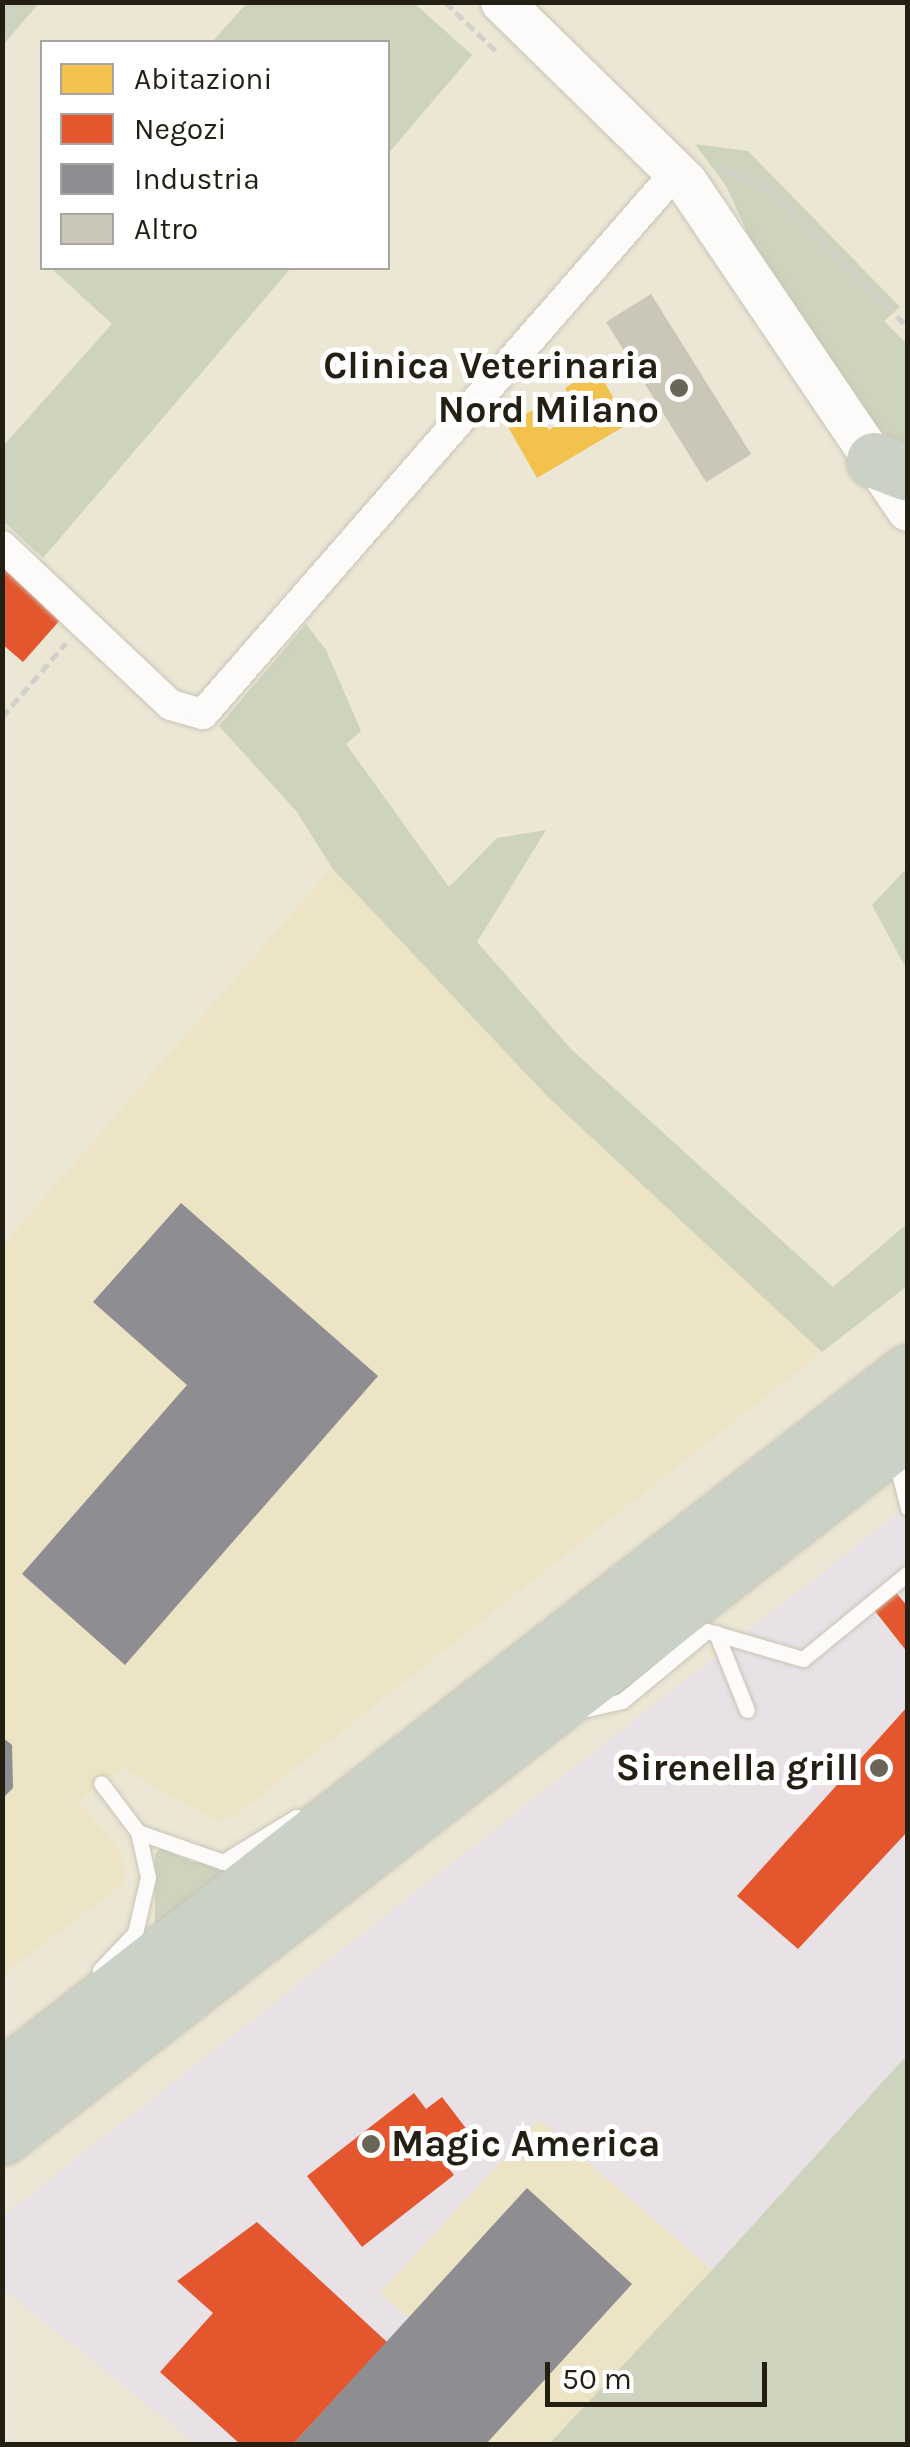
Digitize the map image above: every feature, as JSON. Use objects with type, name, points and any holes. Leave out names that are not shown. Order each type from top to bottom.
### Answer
[{"type":"highway","points":[[2,2078],[57,2020],[332,1802],[908,1372]]},
{"type":"highway","points":[[2,2137],[545,1718],[900,1437]]},
{"type":"street","points":[[502,2],[676,171],[891,467],[908,510]]},
{"type":"street","points":[[2,546],[171,705],[203,714],[676,171]]},
{"type":"lane","points":[[900,1437],[908,1508]]},
{"type":"lane","points":[[545,1718],[622,1702],[707,1631],[804,1658],[908,1572]]},
{"type":"lane","points":[[716,1633],[747,1710]]},
{"type":"lane","points":[[92,1980],[136,1934],[148,1877],[138,1832],[102,1783]]},
{"type":"lane","points":[[138,1832],[223,1862],[332,1802]]},
{"type":"path","points":[[676,171],[714,166],[769,189],[908,327]]},
{"type":"path","points":[[2,717],[84,622]]},
{"type":"shaded area","points":[[332,868],[547,1096],[822,1352],[232,1818],[215,1820],[122,1768],[101,1783],[79,1802],[122,1853],[124,1883],[3,1975],[3,1245]]},
{"type":"shaded area","points":[[907,1506],[907,2055],[712,2270],[538,2121],[381,2292],[410,2317],[293,2444],[196,2444],[3,2289],[3,2216]]},
{"type":"shaded area","points":[[539,2120],[712,2270],[549,2444],[293,2444],[409,2318],[380,2293]]},
{"type":"green space","points":[[2,3],[39,3],[3,45]]},
{"type":"green space","points":[[247,3],[414,3],[472,55],[390,152],[390,40],[214,40]]},
{"type":"green space","points":[[695,144],[748,151],[900,307],[884,321],[907,344],[907,455],[868,418],[758,256],[726,186]]},
{"type":"green space","points":[[53,270],[289,270],[43,558],[3,521],[3,446],[112,324]]},
{"type":"green space","points":[[306,624],[326,650],[361,731],[346,744],[449,887],[497,838],[546,830],[477,942],[571,1049],[833,1287],[907,1224],[907,1286],[822,1352],[547,1096],[332,868],[297,812],[219,726]]},
{"type":"green space","points":[[907,868],[907,970],[872,905]]},
{"type":"green space","points":[[161,1848],[192,1862],[231,1865],[155,1927],[155,1854]]},
{"type":"green space","points":[[907,2055],[907,2444],[549,2444],[712,2270]]},
{"type":"building: Abitazioni","points":[[597,369],[628,424],[537,478],[507,425],[536,408],[549,430],[579,411],[565,388]]},
{"type":"building: Negozi","points":[[2,566],[61,619],[23,662],[2,644]]},
{"type":"building: Negozi","points":[[893,1589],[908,1607],[908,1653],[871,1606]]},
{"type":"building: Negozi","name":"Sirenella grill","points":[[908,1706],[908,1831],[798,1949],[737,1896]]},
{"type":"building: Negozi","points":[[414,2093],[426,2109],[442,2097],[468,2131],[437,2154],[454,2175],[362,2247],[307,2176]]},
{"type":"building: Negozi","points":[[257,2222],[387,2342],[293,2444],[240,2444],[160,2372],[213,2313],[177,2281]]},
{"type":"building: Industria","points":[[181,1203],[378,1376],[125,1665],[22,1574],[187,1385],[93,1302]]},
{"type":"building: Industria","points":[[2,1737],[12,1745],[13,1788],[2,1799]]},
{"type":"building: Industria","points":[[527,2188],[632,2284],[486,2444],[293,2444]]},
{"type":"building: Altro","name":"Clinica Veterinaria Nord Milano","points":[[651,294],[751,454],[706,482],[606,322]]},
{"type":"place","name":"Clinica Veterinaria Nord Milano","points":[[679,388]]},
{"type":"place","name":"Sirenella grill","points":[[879,1768]]},
{"type":"place","name":"Magic America","points":[[371,2144]]}]
